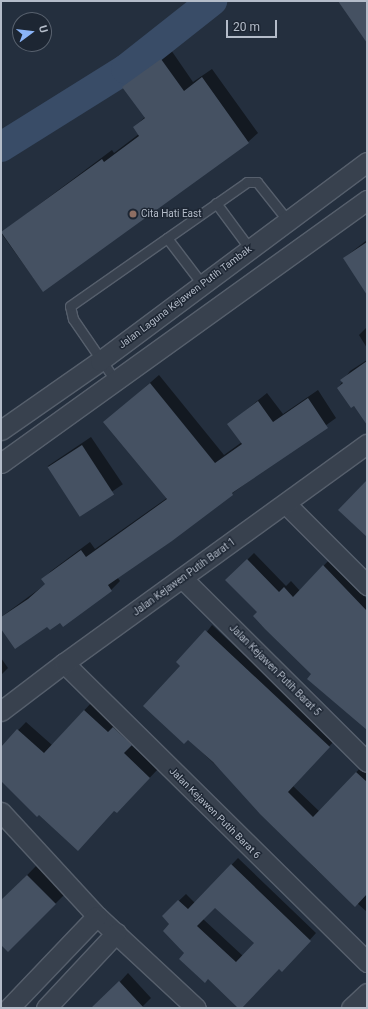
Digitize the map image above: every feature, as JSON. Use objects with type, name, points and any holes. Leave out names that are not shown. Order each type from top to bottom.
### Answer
[{"type":"street","name":"Jalan Laguna Kejawen Putih Tambak","points":[[1,430],[100,361],[367,162]]},
{"type":"street","points":[[1,462],[367,200]]},
{"type":"street","points":[[144,328],[160,348]]},
{"type":"street","name":"Jalan Kejawen Putih Barat 1","points":[[1,711],[64,663],[367,444]]},
{"type":"street","points":[[286,504],[367,585]]},
{"type":"street","name":"Jalan Kejawen Putih Barat 5","points":[[182,578],[367,762]]},
{"type":"street","name":"Jalan Kejawen Putih Barat 6","points":[[64,663],[367,962]]},
{"type":"street","points":[[1,812],[97,916],[196,1008]]},
{"type":"street","points":[[9,1008],[97,916]]},
{"type":"street","points":[[46,1008],[116,933]]},
{"type":"street","points":[[351,1008],[367,993]]},
{"type":"street","points":[[22,994],[39,1008]]},
{"type":"lane","points":[[115,380],[100,361],[72,319],[70,306],[247,182],[255,181],[288,221]]},
{"type":"lane","points":[[216,203],[250,249]]},
{"type":"lane","points":[[167,238],[202,284]]},
{"type":"building","points":[[338,1],[367,1],[367,43]]},
{"type":"building","points":[[161,59],[184,91],[202,77],[249,143],[43,292],[1,232],[102,159],[104,162],[139,136],[133,127],[145,118],[122,87]]},
{"type":"building","points":[[367,242],[367,295],[343,258]]},
{"type":"building","points":[[367,361],[367,425],[354,406],[351,408],[337,388],[343,383],[340,380]]},
{"type":"building","points":[[150,383],[215,463],[242,444],[227,424],[258,401],[273,422],[308,398],[328,428],[232,493],[233,495],[172,541],[108,585],[112,591],[63,627],[60,623],[50,630],[47,627],[15,649],[1,629],[1,617],[28,599],[45,584],[41,579],[81,550],[86,557],[167,499],[103,422]]},
{"type":"building","points":[[82,445],[114,494],[80,517],[48,467]]},
{"type":"building","points":[[367,480],[367,537],[338,510]]},
{"type":"building","points":[[247,559],[279,592],[284,587],[293,597],[323,565],[367,611],[367,730],[307,679],[311,674],[253,616],[257,612],[225,580]]},
{"type":"building","points":[[205,630],[330,747],[288,792],[313,817],[356,772],[367,782],[367,894],[355,907],[260,814],[213,762],[188,740],[184,744],[143,706],[180,666],[176,662]]},
{"type":"building","points":[[84,710],[108,732],[113,727],[132,745],[124,753],[150,778],[117,813],[114,811],[78,851],[39,815],[37,817],[1,781],[1,747],[17,729],[44,753]]},
{"type":"building","points":[[231,864],[311,941],[282,972],[279,969],[242,1008],[238,1008],[208,979],[205,983],[179,959],[184,953],[163,931],[169,924],[162,916],[178,900],[188,909]],"holes":[[[215,908],[254,943],[236,962],[197,926]]]},
{"type":"building","points":[[27,875],[56,904],[8,952],[1,945],[1,900]]},
{"type":"building","points":[[119,981],[144,1008],[91,1008]]},
{"type":"waterway","points":[[1,147],[126,69],[212,1]]},
{"type":"place","name":"Cita Hati East","points":[[133,214]]}]
